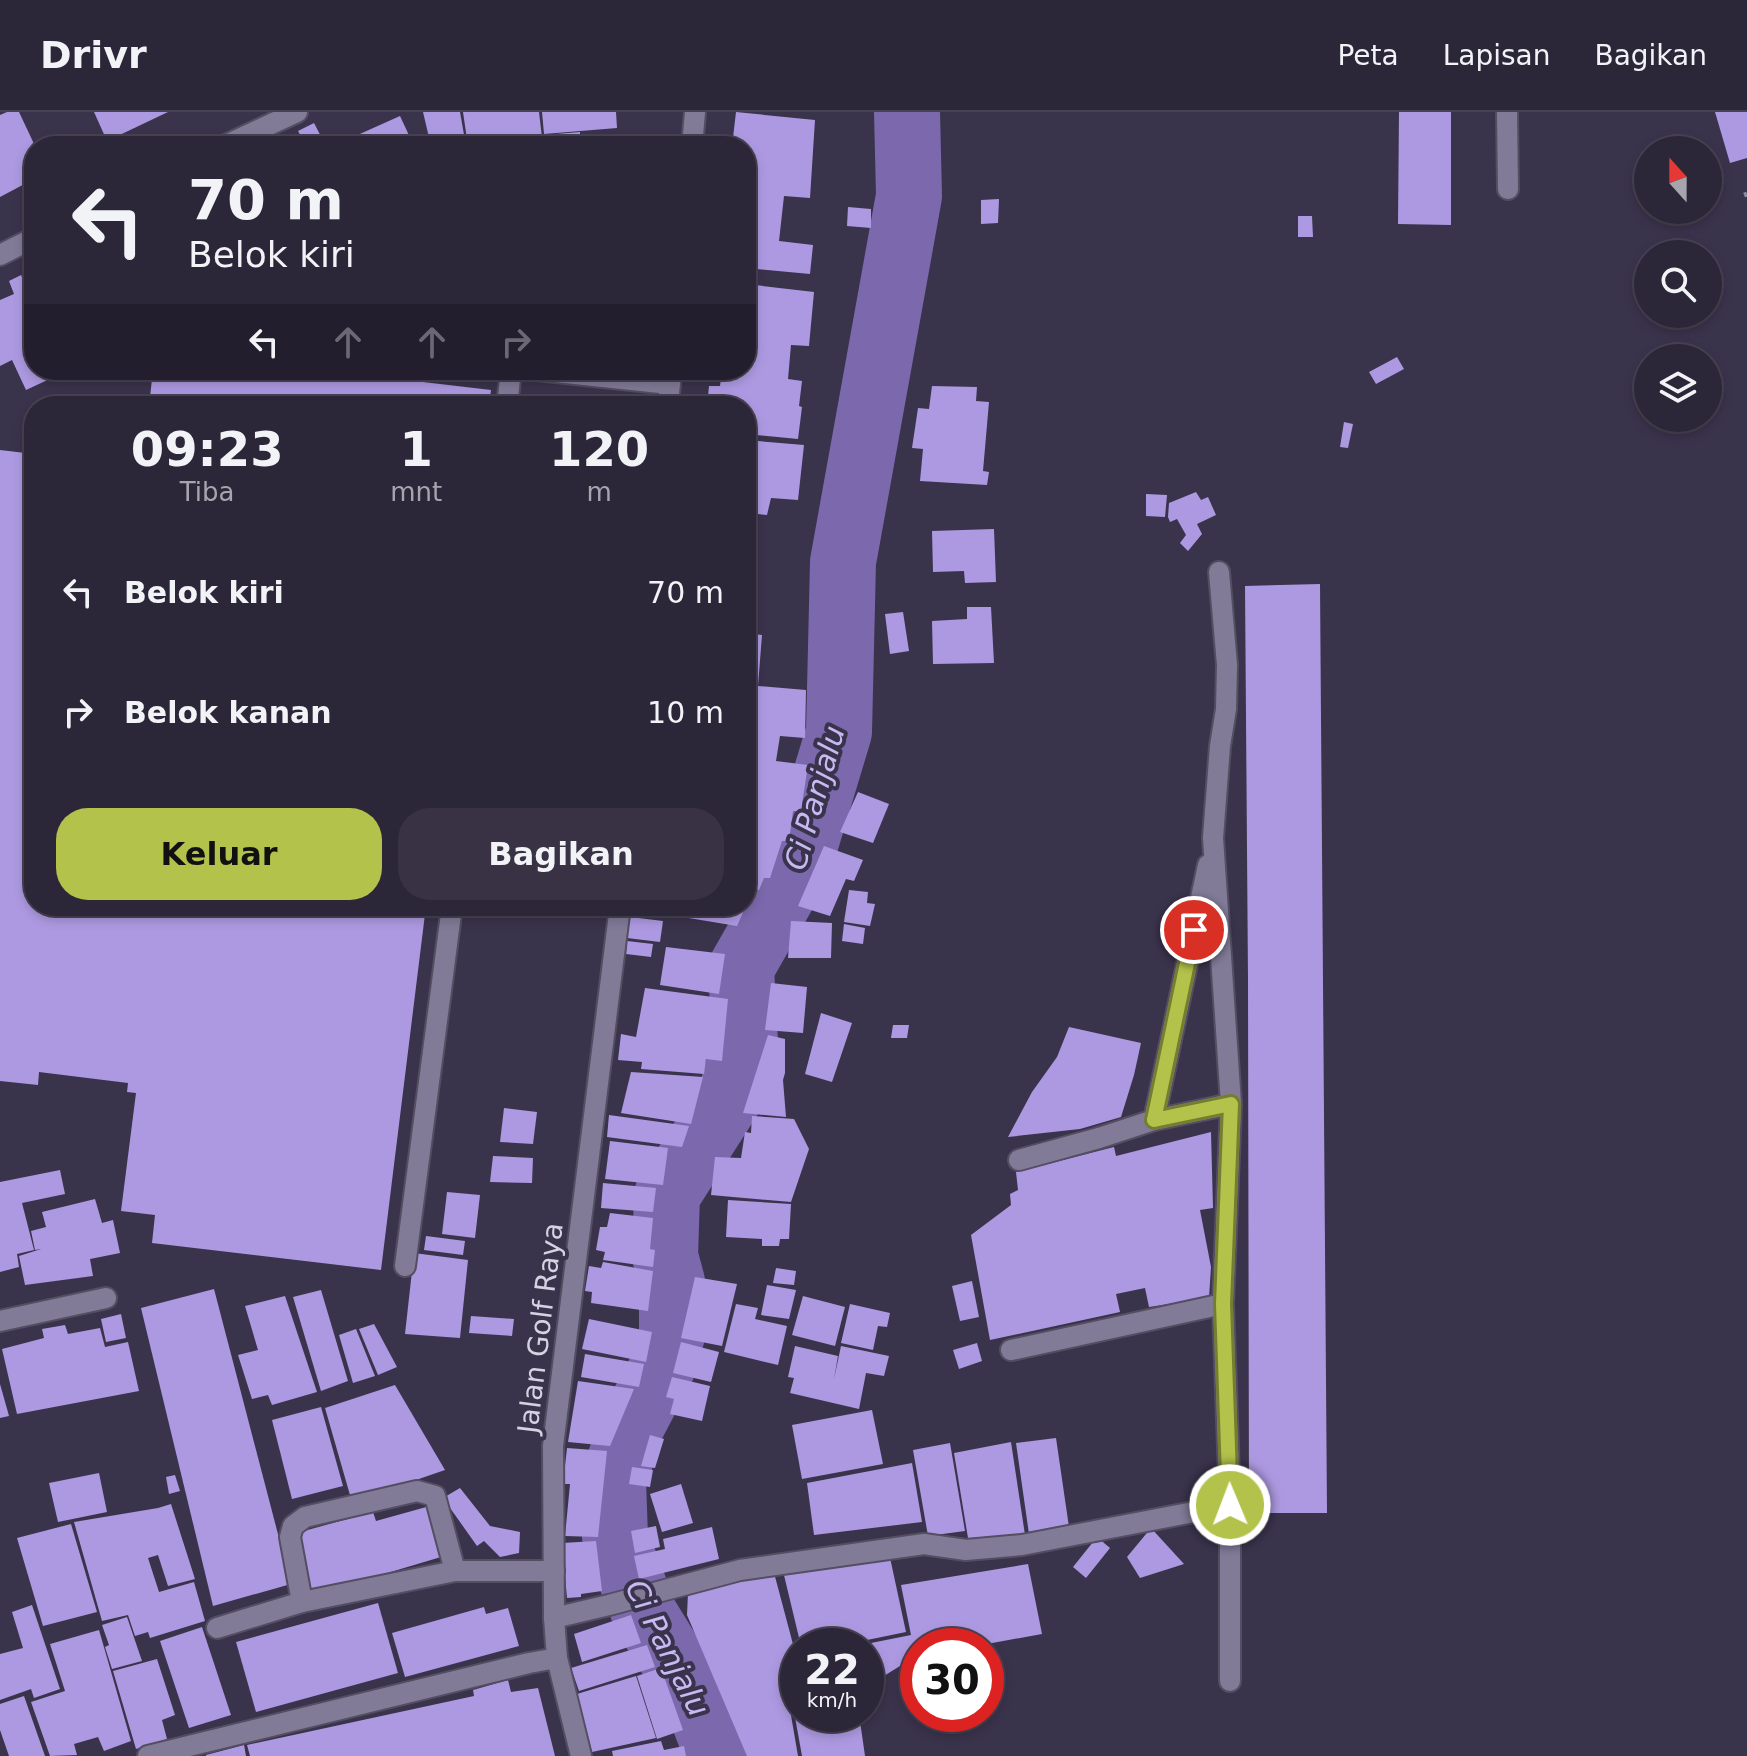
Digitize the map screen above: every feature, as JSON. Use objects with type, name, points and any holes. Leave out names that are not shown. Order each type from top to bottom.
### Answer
[{"type":"street","points":[[245,136],[297,112]]},
{"type":"street","points":[[693,136],[695,112]]},
{"type":"street","points":[[1507,112],[1508,189]]},
{"type":"street","points":[[0,255],[24,243]]},
{"type":"street","points":[[1154,1120],[1213,838],[1226,709],[1227,665],[1219,572]]},
{"type":"street","points":[[1213,838],[1231,1104],[1223,1304],[1230,1505],[1230,1681]]},
{"type":"street","points":[[405,1266],[451,916]]},
{"type":"street","name":"Jalan Golf Raya","points":[[581,1756],[557,1658],[553,1446],[619,916]]},
{"type":"street","points":[[1019,1160],[1154,1120],[1231,1104]]},
{"type":"street","points":[[0,1321],[106,1298]]},
{"type":"street","points":[[1011,1350],[1223,1304]]},
{"type":"street","points":[[302,1602],[290,1537],[293,1526],[305,1517],[417,1491],[435,1496],[455,1571]]},
{"type":"street","points":[[554,1618],[740,1570],[924,1544],[966,1550],[1022,1545],[1230,1505]]},
{"type":"street","points":[[217,1628],[302,1602],[455,1571],[554,1571]]},
{"type":"street","points":[[148,1756],[557,1658]]},
{"type":"building","points":[[19,112],[30,136],[24,136],[24,184],[0,197],[0,115]]},
{"type":"building","points":[[94,112],[168,112],[118,136],[105,136]]},
{"type":"building","points":[[423,112],[460,112],[464,136],[429,136]]},
{"type":"building","points":[[463,112],[539,112],[542,136],[467,136]]},
{"type":"building","points":[[542,112],[616,112],[617,128],[544,134]]},
{"type":"building","points":[[736,112],[815,120],[810,198],[784,196],[779,241],[813,245],[810,274],[756,269],[756,136],[733,136]]},
{"type":"building","points":[[1399,112],[1451,112],[1451,225],[1398,224]]},
{"type":"building","points":[[1715,112],[1747,112],[1747,158],[1730,163]]},
{"type":"building","points":[[400,116],[409,136],[355,136]]},
{"type":"building","points":[[314,123],[321,136],[301,136],[298,131]]},
{"type":"building","points":[[580,132],[580,136],[544,135]]},
{"type":"building","points":[[999,199],[998,223],[981,224],[981,200]]},
{"type":"building","points":[[848,207],[871,209],[871,228],[847,226]]},
{"type":"building","points":[[1298,216],[1312,216],[1313,237],[1298,237]]},
{"type":"building","points":[[21,275],[24,281],[24,380],[48,380],[26,390],[12,360],[0,366],[0,300],[14,294],[9,281]]},
{"type":"building","points":[[756,285],[814,292],[809,346],[791,345],[788,379],[802,381],[798,439],[756,435],[756,396],[708,396],[709,386],[720,386],[721,380],[756,380]]},
{"type":"building","points":[[1397,357],[1404,369],[1376,384],[1369,372]]},
{"type":"building","points":[[152,380],[406,380],[491,390],[490,396],[150,396]]},
{"type":"building","points":[[932,386],[977,387],[976,401],[989,402],[983,471],[989,472],[987,485],[920,481],[923,449],[912,448],[918,408],[929,409]]},
{"type":"building","points":[[1344,422],[1353,424],[1348,448],[1340,447]]},
{"type":"building","points":[[756,441],[804,445],[798,500],[771,498],[767,515],[756,514]]},
{"type":"building","points":[[0,450],[24,453],[24,916],[425,916],[381,1270],[152,1243],[155,1215],[121,1211],[136,1093],[127,1092],[128,1083],[39,1072],[38,1085],[0,1081]]},
{"type":"building","points":[[1196,492],[1201,500],[1208,497],[1216,515],[1197,524],[1202,534],[1188,551],[1180,543],[1186,535],[1177,519],[1170,522],[1168,517],[1169,503]]},
{"type":"building","points":[[1146,494],[1167,495],[1165,517],[1146,516]]},
{"type":"building","points":[[994,529],[996,582],[965,583],[964,571],[933,572],[932,531]]},
{"type":"building","points":[[1320,584],[1327,1513],[1249,1513],[1245,586]]},
{"type":"building","points":[[967,607],[991,607],[994,663],[933,664],[932,621],[967,619]]},
{"type":"building","points":[[903,612],[909,651],[890,654],[885,614]]},
{"type":"building","points":[[756,634],[762,635],[758,686],[806,690],[805,738],[780,736],[776,761],[808,765],[801,811],[793,811],[789,841],[782,841],[770,878],[764,878],[759,890],[756,889]]},
{"type":"building","points":[[858,792],[889,804],[873,843],[840,832]]},
{"type":"building","points":[[824,846],[863,860],[854,881],[846,879],[830,916],[798,906]]},
{"type":"building","points":[[849,890],[868,892],[867,903],[875,904],[870,926],[844,922]]},
{"type":"building","points":[[676,916],[742,916],[737,926]]},
{"type":"building","points":[[630,917],[663,921],[660,942],[627,938]]},
{"type":"building","points":[[791,921],[832,923],[831,958],[788,958]]},
{"type":"building","points":[[844,924],[865,928],[863,944],[842,941]]},
{"type":"building","points":[[627,941],[653,944],[651,957],[626,954]]},
{"type":"building","points":[[666,947],[725,954],[719,994],[660,985]]},
{"type":"building","points":[[771,983],[807,987],[803,1033],[765,1030]]},
{"type":"building","points":[[645,988],[728,999],[722,1061],[706,1059],[704,1074],[641,1069],[642,1062],[618,1060],[621,1034],[636,1037]]},
{"type":"building","points":[[821,1013],[852,1023],[832,1082],[805,1074]]},
{"type":"building","points":[[893,1025],[909,1025],[907,1038],[891,1038]]},
{"type":"building","points":[[1069,1027],[1141,1043],[1121,1117],[1080,1129],[1008,1137],[1032,1092],[1057,1057]]},
{"type":"building","points":[[768,1035],[785,1039],[783,1080],[786,1117],[743,1113]]},
{"type":"building","points":[[631,1072],[703,1077],[691,1124],[621,1113]]},
{"type":"building","points":[[504,1108],[537,1112],[533,1144],[500,1142]]},
{"type":"building","points":[[609,1115],[689,1126],[682,1147],[607,1137]]},
{"type":"building","points":[[752,1116],[794,1119],[809,1149],[791,1202],[711,1195],[715,1157],[741,1158],[745,1132],[751,1133]]},
{"type":"building","points":[[1211,1132],[1213,1208],[1200,1210],[1211,1267],[1209,1298],[1149,1307],[1145,1288],[1116,1294],[1120,1312],[990,1340],[971,1235],[1011,1205],[1010,1194],[1018,1190],[1016,1172],[1114,1147],[1116,1156]]},
{"type":"building","points":[[610,1141],[668,1148],[663,1185],[605,1179]]},
{"type":"building","points":[[493,1156],[533,1158],[532,1183],[490,1182]]},
{"type":"building","points":[[60,1170],[65,1194],[22,1203],[34,1250],[17,1254],[19,1267],[0,1272],[0,1182]]},
{"type":"building","points":[[603,1183],[656,1188],[653,1212],[601,1208]]},
{"type":"building","points":[[447,1192],[480,1195],[475,1238],[442,1234]]},
{"type":"building","points":[[95,1199],[102,1223],[113,1220],[120,1253],[90,1259],[93,1276],[25,1285],[19,1256],[41,1249],[35,1250],[31,1231],[46,1227],[42,1212]]},
{"type":"building","points":[[728,1200],[791,1204],[789,1239],[780,1239],[779,1246],[762,1246],[762,1239],[726,1237]]},
{"type":"building","points":[[610,1213],[653,1218],[650,1249],[655,1250],[653,1267],[603,1260],[605,1252],[596,1250],[600,1227],[607,1227]]},
{"type":"building","points":[[426,1236],[465,1241],[463,1255],[424,1250]]},
{"type":"building","points":[[414,1253],[468,1260],[460,1338],[405,1334]]},
{"type":"building","points":[[603,1262],[653,1271],[648,1311],[591,1303],[592,1292],[585,1291],[589,1266],[601,1268]]},
{"type":"building","points":[[776,1268],[796,1271],[794,1285],[773,1283]]},
{"type":"building","points":[[695,1277],[737,1284],[722,1346],[681,1338]]},
{"type":"building","points":[[972,1281],[979,1317],[960,1321],[952,1286]]},
{"type":"building","points":[[767,1285],[796,1290],[789,1319],[761,1315]]},
{"type":"building","points":[[214,1289],[291,1584],[213,1606],[141,1308]]},
{"type":"building","points":[[321,1290],[348,1381],[321,1391],[293,1297]]},
{"type":"building","points":[[285,1296],[317,1392],[272,1405],[268,1395],[252,1399],[238,1355],[258,1350],[245,1306]]},
{"type":"building","points":[[803,1296],[845,1307],[835,1346],[792,1335]]},
{"type":"building","points":[[736,1304],[758,1308],[755,1319],[787,1326],[778,1365],[724,1352]]},
{"type":"building","points":[[850,1304],[890,1313],[887,1327],[878,1326],[873,1350],[841,1343]]},
{"type":"building","points":[[121,1314],[126,1338],[106,1342],[101,1319]]},
{"type":"building","points":[[471,1316],[514,1319],[512,1336],[469,1333]]},
{"type":"building","points":[[589,1319],[652,1332],[646,1362],[582,1349]]},
{"type":"building","points":[[374,1324],[397,1367],[378,1375],[359,1329]]},
{"type":"building","points":[[65,1325],[68,1334],[100,1328],[105,1347],[128,1342],[139,1391],[17,1414],[2,1349],[44,1338],[42,1329]]},
{"type":"building","points":[[356,1329],[375,1376],[353,1383],[339,1335]]},
{"type":"building","points":[[681,1342],[719,1352],[711,1382],[673,1373]]},
{"type":"building","points":[[977,1343],[982,1361],[959,1369],[953,1350]]},
{"type":"building","points":[[795,1346],[838,1356],[834,1379],[841,1346],[889,1356],[884,1376],[866,1373],[859,1409],[790,1393],[794,1378],[788,1377]]},
{"type":"building","points":[[585,1354],[644,1364],[639,1387],[581,1377]]},
{"type":"building","points":[[672,1377],[710,1386],[702,1421],[670,1414],[674,1399],[666,1397]]},
{"type":"building","points":[[578,1381],[634,1389],[610,1446],[568,1442]]},
{"type":"building","points":[[0,1384],[9,1416],[0,1418]]},
{"type":"building","points":[[395,1385],[445,1470],[352,1502],[325,1408]]},
{"type":"building","points":[[321,1407],[343,1486],[292,1499],[272,1420]]},
{"type":"building","points":[[872,1410],[883,1464],[802,1479],[792,1425]]},
{"type":"building","points":[[650,1435],[664,1439],[655,1468],[641,1466]]},
{"type":"building","points":[[1056,1438],[1069,1527],[1029,1534],[1016,1443]]},
{"type":"building","points":[[1011,1442],[1025,1535],[969,1544],[954,1453]]},
{"type":"building","points":[[950,1443],[965,1531],[928,1536],[913,1450]]},
{"type":"building","points":[[567,1448],[607,1451],[598,1537],[565,1536],[570,1484],[563,1484]]},
{"type":"building","points":[[912,1463],[922,1522],[814,1535],[807,1483]]},
{"type":"building","points":[[632,1467],[653,1470],[650,1487],[629,1484]]},
{"type":"building","points":[[99,1473],[107,1512],[58,1522],[49,1483]]},
{"type":"building","points":[[175,1475],[180,1491],[169,1494],[166,1477]]},
{"type":"building","points":[[681,1484],[693,1523],[662,1532],[650,1494]]},
{"type":"building","points":[[460,1488],[490,1526],[520,1532],[519,1553],[500,1557],[484,1541],[477,1546],[443,1498]]},
{"type":"building","points":[[171,1504],[195,1579],[168,1586],[158,1555],[148,1558],[159,1592],[194,1582],[205,1621],[150,1638],[148,1632],[135,1636],[128,1615],[102,1621],[74,1522]]},
{"type":"building","points":[[437,1504],[451,1554],[310,1596],[293,1534],[373,1512],[376,1521]]},
{"type":"building","points":[[71,1524],[97,1612],[43,1626],[17,1538]]},
{"type":"building","points":[[656,1526],[660,1547],[635,1553],[631,1531]]},
{"type":"building","points":[[712,1527],[719,1559],[639,1579],[634,1556],[665,1549],[663,1539]]},
{"type":"building","points":[[1151,1528],[1184,1564],[1140,1578],[1127,1557]]},
{"type":"building","points":[[1097,1537],[1110,1548],[1086,1578],[1073,1567]]},
{"type":"building","points":[[596,1541],[602,1591],[567,1598],[562,1543]]},
{"type":"building","points":[[889,1553],[905,1628],[900,1628],[900,1633],[884,1637],[884,1628],[797,1628],[783,1571]]},
{"type":"building","points":[[1028,1564],[1042,1634],[1004,1641],[1004,1628],[910,1628],[901,1585]]},
{"type":"building","points":[[773,1569],[789,1628],[780,1628],[780,1732],[794,1732],[798,1756],[747,1756],[687,1615],[688,1593]]},
{"type":"building","points":[[378,1603],[398,1673],[256,1712],[236,1642]]},
{"type":"building","points":[[32,1605],[60,1689],[34,1698],[31,1689],[0,1700],[0,1654],[23,1648],[12,1612]]},
{"type":"building","points":[[484,1607],[486,1614],[508,1608],[519,1646],[405,1677],[392,1633]]},
{"type":"building","points":[[631,1615],[641,1643],[582,1662],[574,1634]]},
{"type":"building","points":[[127,1617],[142,1661],[112,1669],[102,1625]]},
{"type":"building","points":[[202,1627],[231,1715],[189,1728],[160,1641]]},
{"type":"building","points":[[99,1630],[131,1741],[104,1751],[98,1737],[74,1744],[77,1755],[50,1756],[31,1702],[65,1691],[50,1644]]},
{"type":"building","points":[[900,1637],[900,1666],[884,1676],[884,1640]]},
{"type":"building","points":[[647,1645],[655,1667],[579,1691],[571,1668]]},
{"type":"building","points":[[157,1659],[175,1715],[162,1720],[167,1739],[136,1749],[113,1671]]},
{"type":"building","points":[[661,1668],[683,1730],[657,1739],[637,1676]]},
{"type":"building","points":[[636,1676],[656,1738],[592,1752],[577,1694]]},
{"type":"building","points":[[508,1680],[511,1692],[538,1688],[555,1756],[250,1756],[247,1745],[474,1696],[473,1690]]},
{"type":"building","points":[[24,1696],[45,1756],[9,1756],[0,1730],[0,1704]]},
{"type":"building","points":[[798,1732],[862,1732],[865,1756],[802,1756]]},
{"type":"building","points":[[661,1741],[664,1750],[684,1746],[686,1756],[613,1756],[612,1751]]},
{"type":"building","points":[[244,1745],[246,1756],[206,1756],[206,1755]]},
{"type":"waterway","name":"Ci Panjalu","points":[[718,1756],[696,1698],[645,1615],[615,1537],[613,1481],[632,1425],[663,1366],[672,1335],[672,1282],[665,1256],[667,1195],[731,1095],[745,1042],[741,968],[798,868],[839,732],[843,562],[909,196],[907,112]]},
{"type":"route","points":[[1194,930],[1154,1120],[1231,1104],[1223,1304],[1230,1505]]}]
